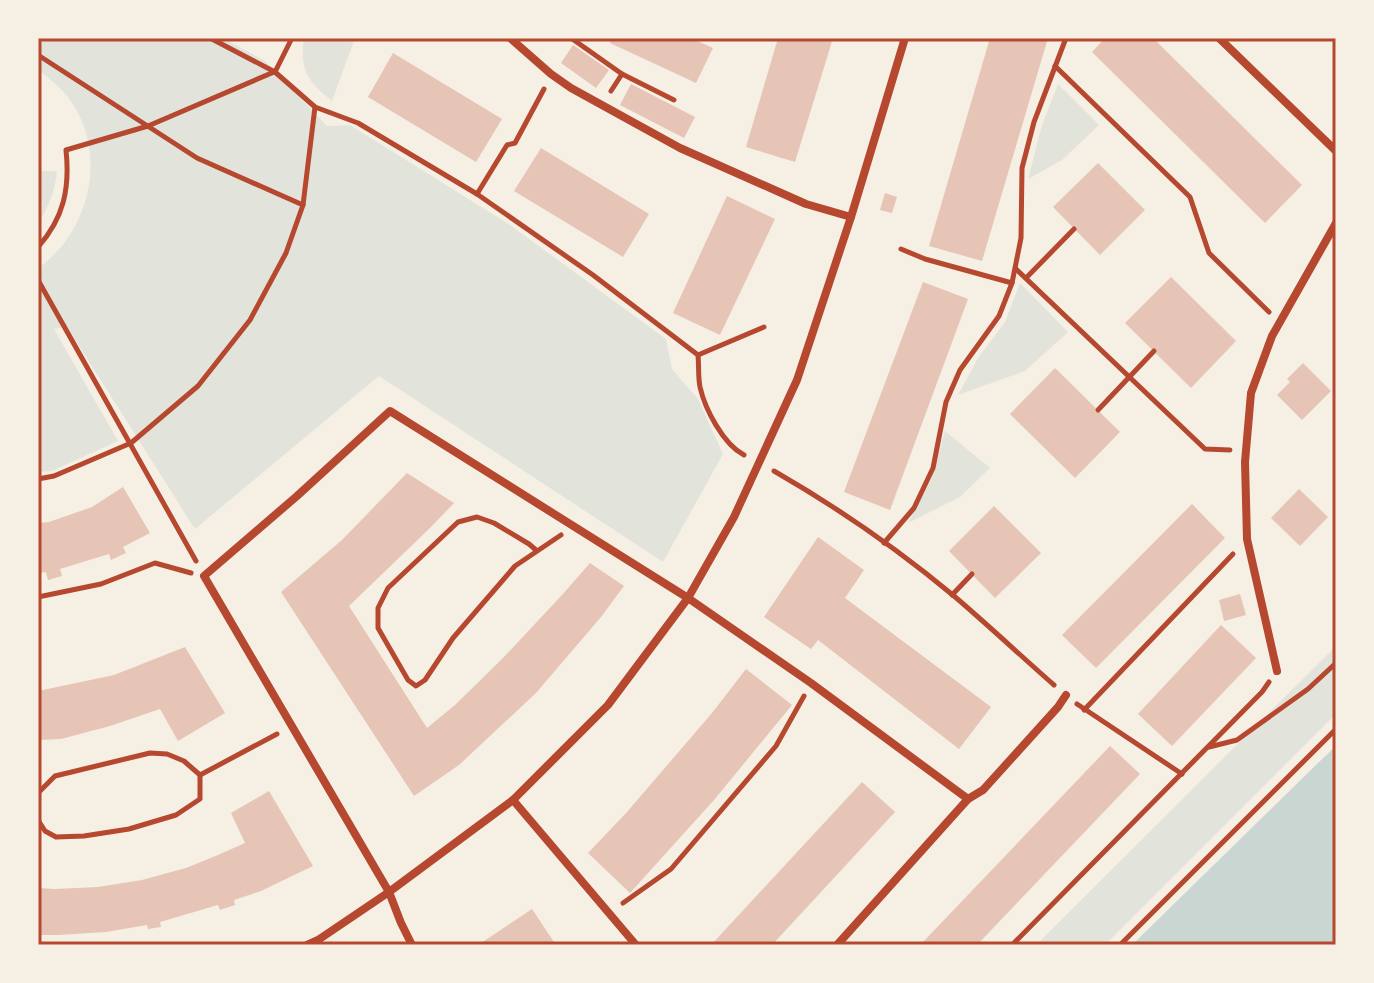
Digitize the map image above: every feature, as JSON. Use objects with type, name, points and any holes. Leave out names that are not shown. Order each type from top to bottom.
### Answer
[{"type":"street","points":[[510,38],[551,74],[680,148],[806,204],[851,217]]},
{"type":"street","points":[[307,945],[389,892],[513,800],[608,705],[688,598],[734,517],[797,380],[851,217],[905,38]]},
{"type":"street","points":[[1219,38],[1336,151]]},
{"type":"street","points":[[1277,671],[1247,539],[1246,450],[1251,393],[1272,336],[1336,223]]},
{"type":"street","points":[[412,945],[389,892],[204,576],[390,411],[688,598],[811,683],[968,799]]},
{"type":"street","points":[[837,945],[968,799],[983,790],[1066,695]]},
{"type":"street","points":[[513,800],[636,945]]},
{"type":"path","points":[[210,38],[275,72],[315,107],[358,123],[477,194],[593,275],[698,355],[700,387],[719,430],[735,450],[802,487],[884,543],[952,595],[1084,710],[1182,774]]},
{"type":"path","points":[[38,247],[51,233],[64,203],[69,174],[66,150],[148,126],[275,72],[292,38]]},
{"type":"path","points":[[571,38],[622,74],[674,100]]},
{"type":"path","points":[[884,543],[914,508],[933,468],[946,402],[960,370],[999,316],[1012,283],[1021,238],[1022,168],[1034,122],[1066,38]]},
{"type":"path","points":[[38,55],[197,158],[303,205]]},
{"type":"path","points":[[1055,66],[1190,197],[1209,253],[1280,323]]},
{"type":"path","points":[[477,194],[507,145],[515,143],[551,74]]},
{"type":"path","points":[[38,479],[54,476],[131,443],[198,386],[250,320],[286,253],[303,205],[315,107]]},
{"type":"path","points":[[1026,278],[1074,229]]},
{"type":"path","points":[[901,249],[925,259],[1012,283]]},
{"type":"path","points":[[1015,268],[1205,449],[1246,450]]},
{"type":"path","points":[[38,280],[204,576]]},
{"type":"path","points":[[698,355],[764,327]]},
{"type":"path","points":[[1098,410],[1154,351]]},
{"type":"path","points":[[536,550],[494,523],[477,517],[458,522],[388,588],[378,608],[378,628],[408,680],[416,686],[425,680],[453,638],[515,566],[575,526]]},
{"type":"path","points":[[1084,710],[1247,539]]},
{"type":"path","points":[[38,597],[101,584],[155,563],[204,576]]},
{"type":"path","points":[[952,595],[972,574]]},
{"type":"path","points":[[1208,747],[1237,740],[1308,689],[1336,663]]},
{"type":"path","points":[[1012,945],[1262,692],[1277,671]]},
{"type":"path","points":[[609,913],[671,869],[776,746],[811,683]]},
{"type":"path","points":[[200,775],[293,727]]},
{"type":"path","points":[[1120,945],[1336,729]]},
{"type":"path","points":[[38,793],[55,776],[150,753],[167,754],[184,761],[200,775],[200,799],[176,815],[129,829],[56,837],[45,831],[38,820]]},
{"type":"shaded area","points":[[38,38],[223,38],[265,61],[327,126],[350,125],[510,225],[666,339],[672,369],[698,399],[723,454],[663,562],[379,376],[195,529],[67,327],[54,329],[118,441],[52,471],[38,472],[38,268],[68,238],[78,219],[90,178],[90,156],[87,135],[75,108],[62,90],[38,70]]},
{"type":"shaded area","points":[[304,38],[355,38],[332,101],[307,74],[303,58]]},
{"type":"shaded area","points":[[1058,84],[1099,125],[1062,160],[1028,179],[1042,125]]},
{"type":"shaded area","points":[[39,171],[57,171],[51,198],[38,223]]},
{"type":"shaded area","points":[[1020,283],[1068,332],[1025,371],[958,395],[978,358],[1005,322]]},
{"type":"shaded area","points":[[945,431],[990,468],[960,497],[908,523],[931,480]]},
{"type":"shaded area","points":[[1336,646],[1336,714],[1105,945],[1036,945]]},
{"type":"shaded area","points":[[1336,746],[1336,945],[1132,945],[1317,764]]},
{"type":"building","points":[[604,38],[691,38],[713,48],[696,83]]},
{"type":"building","points":[[778,38],[833,38],[795,162],[746,147]]},
{"type":"building","points":[[990,38],[1048,38],[982,261],[929,246]]},
{"type":"building","points":[[1105,38],[1153,38],[1302,185],[1265,223],[1092,52]]},
{"type":"building","points":[[573,45],[609,70],[596,88],[561,63]]},
{"type":"building","points":[[393,53],[502,119],[476,162],[368,97]]},
{"type":"building","points":[[631,84],[695,117],[684,138],[620,105]]},
{"type":"building","points":[[541,148],[649,214],[623,257],[514,191]]},
{"type":"building","points":[[1098,163],[1145,210],[1100,255],[1053,207]]},
{"type":"building","points":[[885,193],[897,197],[892,213],[880,210]]},
{"type":"building","points":[[727,196],[775,219],[720,335],[673,313]]},
{"type":"building","points":[[1171,277],[1236,341],[1191,388],[1125,323]]},
{"type":"building","points":[[923,282],[968,299],[890,510],[844,492]]},
{"type":"building","points":[[1303,363],[1331,391],[1302,420],[1277,395]]},
{"type":"building","points":[[1055,368],[1120,432],[1075,478],[1010,414]]},
{"type":"building","points":[[407,473],[454,503],[349,606],[427,728],[503,658],[590,563],[624,586],[536,693],[459,765],[414,796],[281,592],[342,540]]},
{"type":"building","points":[[123,487],[150,533],[123,547],[126,553],[111,560],[109,554],[60,569],[62,576],[48,580],[46,572],[38,573],[38,523],[92,507]]},
{"type":"building","points":[[1299,489],[1328,517],[1300,546],[1271,518]]},
{"type":"building","points":[[1192,504],[1225,538],[1096,668],[1062,635]]},
{"type":"building","points":[[994,506],[1041,553],[995,598],[949,551]]},
{"type":"building","points":[[818,537],[864,570],[845,598],[991,707],[959,749],[818,640],[811,649],[764,617]]},
{"type":"building","points":[[1240,594],[1246,615],[1224,621],[1219,600]]},
{"type":"building","points":[[1221,625],[1256,658],[1172,746],[1138,714]]},
{"type":"building","points":[[185,647],[225,713],[178,741],[160,709],[61,739],[38,740],[38,691],[114,675]]},
{"type":"building","points":[[746,669],[792,705],[714,800],[630,893],[588,853],[627,812]]},
{"type":"building","points":[[1110,746],[1140,774],[977,945],[927,945],[923,942]]},
{"type":"building","points":[[862,782],[895,812],[772,945],[711,945]]},
{"type":"building","points":[[269,791],[313,866],[261,891],[234,900],[235,905],[220,910],[218,905],[160,922],[161,927],[148,929],[147,925],[106,932],[38,935],[38,888],[98,887],[142,880],[218,855],[245,843],[231,813]]},
{"type":"building","points":[[532,909],[556,945],[478,945]]}]
